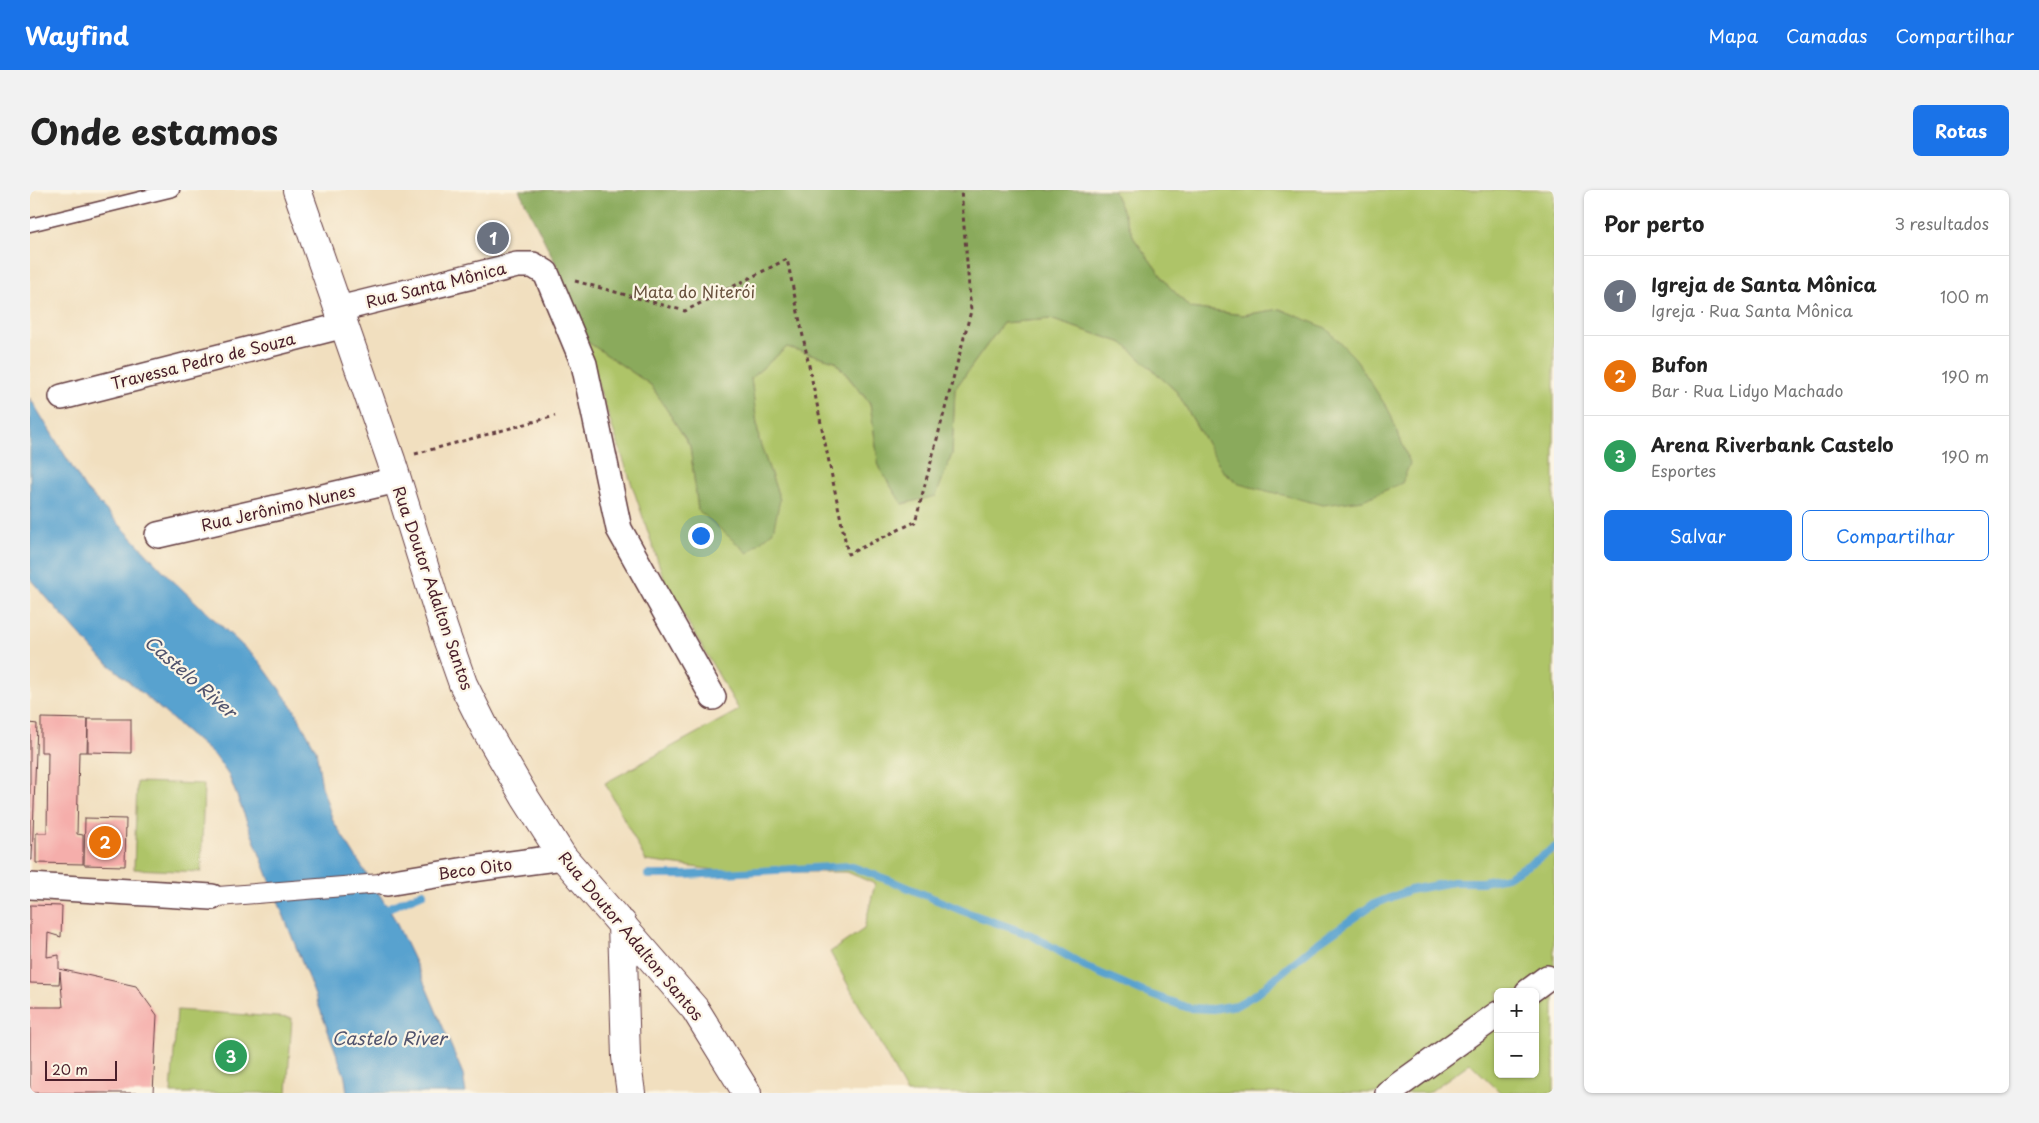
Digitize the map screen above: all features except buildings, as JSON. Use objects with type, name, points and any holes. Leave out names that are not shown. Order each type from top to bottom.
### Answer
[{"type":"main road","name":"Rua Doutor Adalton Santos","points":[[297,190],[394,470],[463,684],[486,730],[526,799],[563,857],[696,1010],[747,1093]]},
{"type":"main road","points":[[622,924],[626,1057],[631,1093]]},
{"type":"street","name":"Rua Santa Mônica","points":[[342,317],[517,265],[539,269]]},
{"type":"street","points":[[539,269],[584,364],[619,529],[713,697]]},
{"type":"street","name":"Travessa Pedro de Souza","points":[[62,397],[342,317]]},
{"type":"street","name":"Rua Jerônimo Nunes","points":[[158,535],[394,470]]},
{"type":"street","name":"Beco Oito","points":[[387,883],[563,857]]},
{"type":"street","points":[[30,886],[212,897],[387,883]]},
{"type":"street","points":[[1388,1093],[1494,1017]]},
{"type":"lane","points":[[30,225],[173,190]]},
{"type":"path","points":[[539,269],[685,312],[788,259],[848,554],[915,522],[971,311],[961,190]]},
{"type":"path","points":[[394,470],[554,416]]},
{"type":"green space","name":"Mata do Niterói","points":[[519,190],[1113,190],[1135,240],[1168,285],[1190,308],[1243,315],[1280,309],[1326,328],[1355,358],[1389,411],[1410,463],[1402,483],[1363,500],[1323,505],[1239,484],[1223,471],[1177,392],[1123,343],[1050,319],[1003,323],[955,389],[952,454],[936,496],[902,504],[879,468],[870,403],[835,361],[787,347],[751,378],[759,440],[780,500],[773,531],[748,553],[698,510],[690,446],[651,385],[582,338],[558,268]]},
{"type":"green space","points":[[1113,190],[1554,190],[1554,1093],[1501,1093],[1470,1063],[1428,1093],[907,1093],[830,952],[864,929],[875,884],[847,872],[731,872],[646,861],[605,783],[739,710],[666,585],[582,338],[651,385],[690,446],[698,510],[780,500],[759,440],[751,378],[787,347],[835,361],[870,404],[879,468],[903,504],[936,495],[952,454],[955,389],[1003,323],[1050,319],[1123,343],[1177,392],[1223,471],[1280,309],[1243,315],[1190,308],[1168,285],[1135,240]]},
{"type":"green space","points":[[137,782],[204,784],[201,872],[134,869]]},
{"type":"green space","points":[[177,1010],[292,1018],[287,1093],[171,1093]]},
{"type":"water","name":"Castelo River","points":[[30,398],[85,488],[170,578],[259,661],[294,709],[316,750],[322,787],[333,821],[393,916],[420,973],[463,1074],[466,1093],[347,1093],[345,1077],[314,993],[229,776],[216,757],[97,654],[30,579]]},
{"type":"waterway","points":[[648,875],[685,875],[850,866],[963,911],[1031,935],[1090,969],[1143,992],[1189,1008],[1213,1009],[1237,1005],[1256,994],[1315,945],[1372,905],[1410,890],[1453,882],[1482,882],[1507,877],[1554,848]]},
{"type":"waterway","points":[[380,914],[388,908],[423,893]]},
{"type":"place","name":"Igreja de Santa Mônica","points":[[493,238]]},
{"type":"place","name":"Bufon","points":[[105,842]]},
{"type":"place","name":"Arena Riverbank Castelo","points":[[231,1056]]}]
